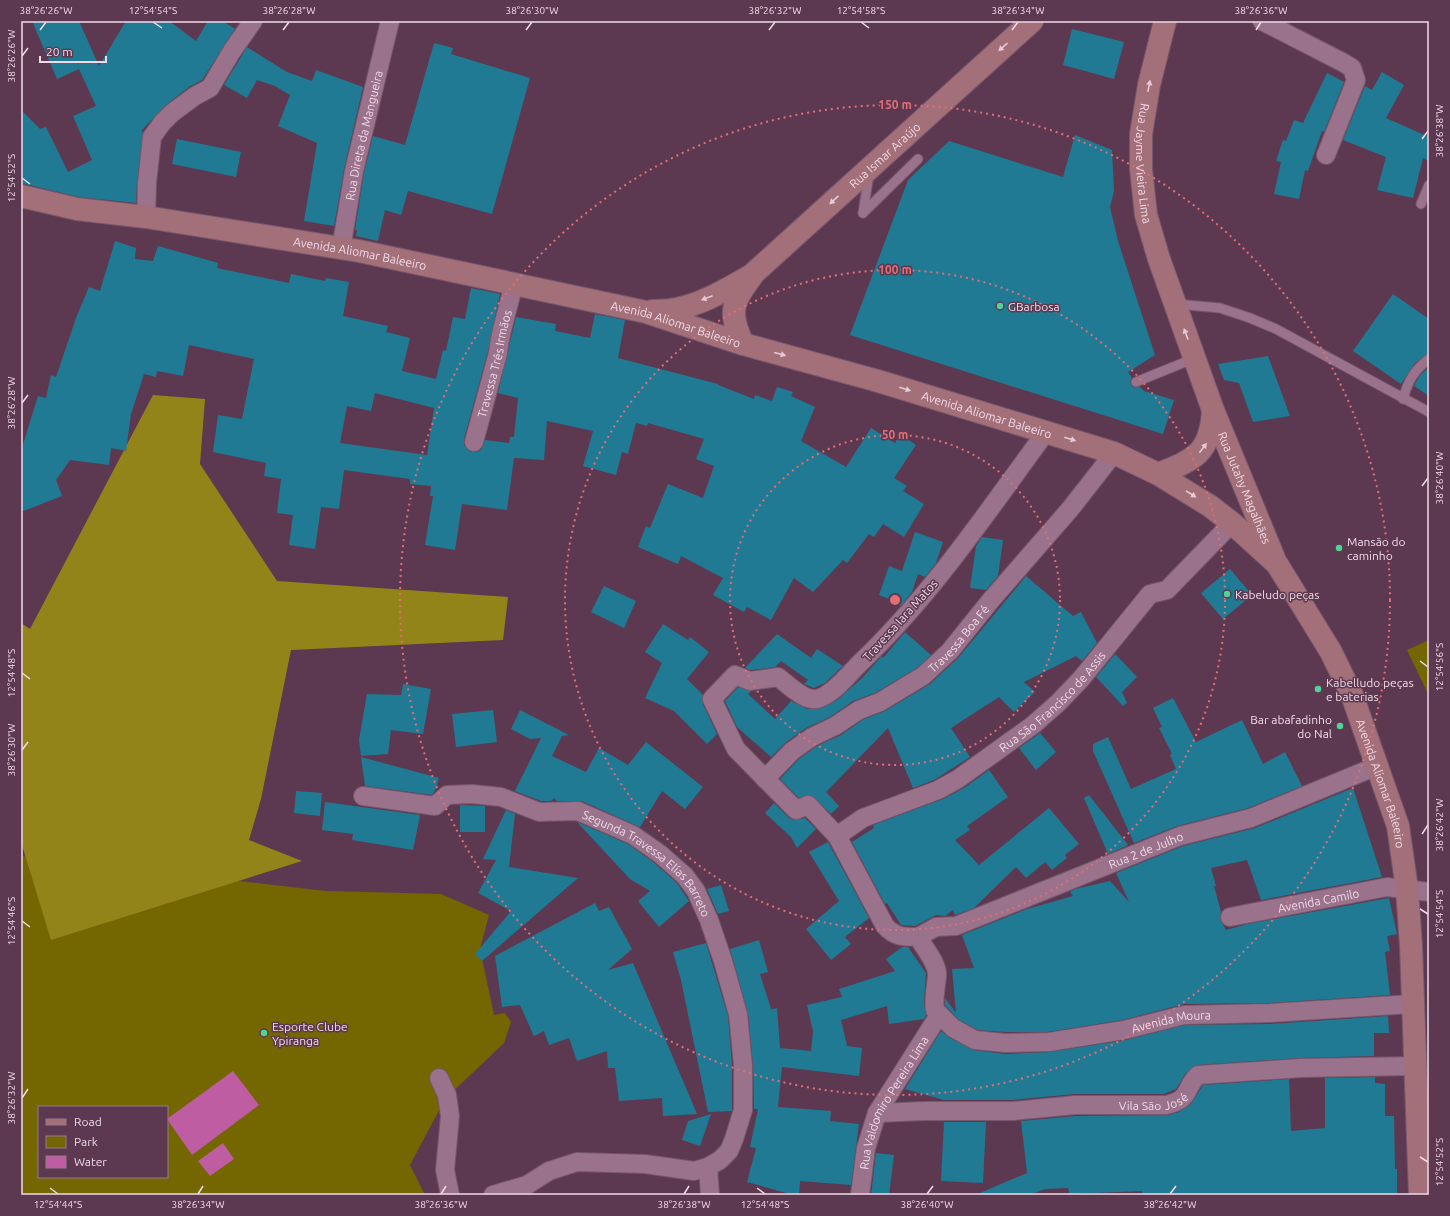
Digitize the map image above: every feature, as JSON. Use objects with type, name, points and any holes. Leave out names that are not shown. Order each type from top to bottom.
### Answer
[{"type":"main road","name":"Rua Ismar Araújo","points":[[742,344],[736,329],[733,313],[734,304],[740,292],[754,273],[1032,21]]},
{"type":"main road","name":"Rua Jayme Vieira Lima","points":[[1165,22],[1149,85],[1141,134],[1141,169],[1146,215],[1175,304],[1213,410]]},
{"type":"main road","name":"Avenida Aliomar Baleeiro","points":[[21,196],[77,209],[146,217],[359,251],[513,285],[646,312],[742,344],[878,381],[1114,453],[1158,474],[1210,506],[1232,523],[1277,564],[1331,652],[1352,695],[1398,826],[1407,889],[1411,946],[1420,1195]]},
{"type":"main road","name":"Rua Ismar Araújo","points":[[646,312],[676,309],[698,302],[718,294],[754,273]]},
{"type":"main road","points":[[1158,474],[1188,462],[1201,452],[1211,433],[1213,410]]},
{"type":"main road","name":"Rua Jutahy Magalhães","points":[[1213,410],[1277,564]]},
{"type":"street","points":[[146,217],[147,183],[152,138],[162,123],[172,114],[195,96],[210,88],[232,51],[253,21]]},
{"type":"street","name":"Rua Direta da Mangueira","points":[[341,249],[354,171],[390,21]]},
{"type":"street","points":[[1262,21],[1352,68],[1356,80],[1326,155]]},
{"type":"street","name":"Travessa Três Irmãos","points":[[474,442],[498,353],[499,340],[509,306],[513,285]]},
{"type":"street","name":"Travessa Iara Matos","points":[[765,779],[736,749],[712,699],[735,675],[750,681],[778,677],[799,693],[811,698],[820,698],[833,689],[875,648],[924,595],[972,534],[1046,432]]},
{"type":"street","name":"Travessa Boa Fé","points":[[765,779],[792,751],[812,737],[897,692],[922,676],[950,651],[991,600],[1072,508],[1114,453]]},
{"type":"street","name":"Rua São Francisco de Assis","points":[[837,836],[864,818],[938,790],[958,779],[1033,724],[1058,703],[1081,679],[1150,594],[1167,590],[1232,523]]},
{"type":"street","name":"Rua 2 de Julho","points":[[918,937],[936,927],[956,926],[1180,836],[1251,818],[1377,766]]},
{"type":"street","points":[[765,779],[796,810],[808,806],[837,836],[885,926],[893,934],[901,937],[918,937],[936,966],[937,975],[934,987],[934,1004],[939,1015]]},
{"type":"street","name":"Segunda Travessa Elías Barreto","points":[[363,796],[435,806],[447,795],[472,794],[501,797],[539,812],[578,811],[633,835],[660,854],[685,876],[696,891],[709,920],[738,1014],[743,1065],[743,1110],[734,1138],[729,1150],[720,1160],[708,1167]]},
{"type":"street","name":"Avenida Camilo","points":[[1230,917],[1364,890],[1387,887],[1429,892]]},
{"type":"street","name":"Avenida Moura","points":[[939,1015],[953,1028],[975,1040],[1005,1043],[1049,1042],[1124,1030],[1184,1015],[1270,1013],[1412,1004]]},
{"type":"street","name":"Rua Valdomiro Pereira Lima","points":[[860,1195],[866,1148],[877,1113],[939,1015]]},
{"type":"street","name":"Vila São José","points":[[877,1113],[924,1110],[1013,1111],[1086,1105],[1166,1104],[1175,1103],[1184,1096],[1190,1088],[1193,1080],[1198,1075],[1301,1068],[1415,1066]]},
{"type":"street","points":[[439,1078],[447,1095],[450,1116],[445,1170],[450,1195]]},
{"type":"street","points":[[492,1195],[527,1185],[549,1171],[577,1162],[645,1164],[694,1171],[708,1167],[710,1195]]},
{"type":"lane","points":[[870,169],[863,213],[918,159]]},
{"type":"lane","points":[[1421,204],[1429,185]]},
{"type":"lane","points":[[1175,304],[1220,308],[1250,318],[1276,330],[1429,412]]},
{"type":"lane","points":[[1136,382],[1195,358]]},
{"type":"lane","points":[[1404,399],[1407,384],[1417,368],[1429,360]]},
{"type":"green space","points":[[1429,640],[1429,696],[1407,650]]},
{"type":"green space","name":"Esporte Clube Ypiranga","points":[[21,856],[326,891],[441,894],[489,915],[480,949],[494,1015],[505,1013],[511,1022],[504,1043],[445,1099],[410,1165],[425,1195],[21,1195]]},
{"type":"shaded area","points":[[153,395],[205,399],[200,464],[277,581],[508,597],[503,640],[291,650],[261,799],[249,840],[302,861],[51,940],[21,842],[21,623],[30,629]]},
{"type":"water","points":[[233,1071],[259,1105],[192,1155],[168,1118]]},
{"type":"water","points":[[223,1143],[234,1159],[210,1176],[198,1161]]},
{"type":"building","points":[[32,21],[79,21],[99,66],[126,21],[169,21],[196,41],[208,21],[223,21],[235,29],[202,80],[189,87],[166,105],[141,131],[143,132],[136,203],[79,197],[21,183],[21,110],[40,129],[46,127],[68,172],[92,160],[73,116],[96,106],[79,69],[57,79]]},
{"type":"building","points":[[1072,29],[1124,42],[1114,79],[1063,65]]},
{"type":"building","points":[[434,43],[453,48],[451,54],[530,78],[492,214],[408,191],[401,215],[385,210],[378,241],[356,236],[357,230],[355,230],[364,173],[373,136],[405,145]]},
{"type":"building","points":[[247,47],[287,72],[312,81],[316,70],[363,87],[344,169],[334,226],[304,221],[317,143],[278,126],[290,95],[275,86],[257,80],[247,98],[224,85]]},
{"type":"building","points":[[1382,72],[1404,85],[1386,118],[1429,137],[1429,161],[1423,158],[1413,198],[1377,190],[1386,157],[1343,140],[1365,86],[1372,90]]},
{"type":"building","points":[[1327,73],[1344,82],[1324,132],[1322,131],[1308,171],[1305,170],[1299,199],[1274,194],[1281,162],[1276,161],[1283,140],[1286,141],[1294,120],[1303,123]]},
{"type":"building","name":"GBarbosa","points":[[1075,135],[1112,150],[1114,191],[1110,207],[1118,241],[1155,355],[1128,372],[1132,378],[1130,382],[1133,387],[1140,387],[1144,391],[1174,400],[1163,434],[850,335],[908,180],[949,141],[1063,177]]},
{"type":"building","points":[[177,139],[241,152],[236,177],[172,164]]},
{"type":"building","points":[[115,241],[136,248],[135,259],[153,261],[158,246],[218,263],[217,268],[289,283],[291,274],[325,281],[326,278],[349,282],[343,316],[388,326],[386,332],[410,338],[402,371],[436,379],[443,350],[446,351],[453,317],[465,319],[471,288],[500,294],[488,351],[464,439],[464,445],[471,452],[481,450],[485,440],[509,443],[510,437],[514,437],[518,398],[498,393],[516,317],[556,324],[555,331],[590,338],[595,314],[625,320],[618,358],[718,384],[754,399],[755,395],[772,401],[777,387],[793,392],[791,396],[815,407],[801,441],[846,467],[871,428],[895,443],[900,434],[916,445],[894,478],[907,486],[903,491],[924,504],[904,537],[883,524],[874,537],[869,534],[847,563],[843,560],[813,592],[794,578],[771,620],[747,607],[744,612],[713,595],[723,578],[681,556],[678,564],[638,547],[646,526],[650,528],[668,484],[703,498],[714,466],[696,459],[704,439],[648,423],[647,426],[636,423],[628,454],[622,452],[616,475],[583,466],[593,431],[547,421],[544,460],[514,458],[507,510],[462,504],[455,550],[425,545],[433,496],[430,496],[431,486],[410,484],[410,479],[344,470],[339,509],[321,507],[315,549],[289,545],[293,515],[277,513],[281,479],[264,476],[266,463],[213,452],[218,415],[242,419],[254,359],[189,345],[183,376],[157,371],[156,377],[144,374],[131,414],[126,451],[111,448],[109,465],[70,460],[56,480],[62,496],[21,512],[21,451],[38,396],[46,398],[51,375],[56,377],[76,318],[89,287],[100,291]],"holes":[[[375,393],[434,408],[427,455],[340,443],[347,406],[371,411]]]},
{"type":"building","points":[[1393,294],[1429,319],[1429,353],[1415,363],[1401,384],[1353,351]]},
{"type":"building","points":[[1268,356],[1290,416],[1253,422],[1239,383],[1224,380],[1218,364]]},
{"type":"building","points":[[1429,367],[1429,396],[1414,386],[1420,375]]},
{"type":"building","points":[[915,532],[943,542],[936,563],[925,577],[918,574],[912,592],[901,606],[891,602],[892,600],[879,595],[889,566],[902,571]]},
{"type":"building","points":[[982,537],[1003,540],[998,576],[986,590],[970,588],[976,546]]},
{"type":"building","name":"Kabeludo peças","points":[[1230,569],[1252,595],[1223,619],[1201,593]]},
{"type":"building","points":[[1026,576],[1073,616],[1081,612],[1097,643],[1082,661],[1076,656],[1024,682],[1035,692],[1014,712],[999,697],[951,728],[970,757],[934,780],[913,788],[888,728],[826,792],[839,806],[831,814],[811,795],[799,798],[780,779],[799,759],[817,746],[841,735],[864,719],[885,711],[930,684],[958,658]]},
{"type":"building","points":[[604,586],[636,601],[624,628],[591,612]]},
{"type":"building","points":[[663,624],[688,640],[690,637],[709,652],[687,679],[703,695],[703,704],[717,734],[707,744],[674,711],[645,698],[662,663],[645,652]]},
{"type":"building","points":[[905,632],[931,655],[917,668],[875,693],[853,701],[830,717],[806,728],[786,742],[771,757],[737,727],[725,701],[738,687],[751,691],[748,694],[775,719],[791,701],[807,709],[824,707],[837,700],[861,679],[882,656],[883,658]]},
{"type":"building","points":[[777,634],[811,658],[817,649],[843,666],[825,683],[814,688],[804,684],[808,680],[781,661],[775,667],[751,670],[745,668]]},
{"type":"building","points":[[1115,654],[1137,677],[1122,692],[1127,703],[1123,706],[1096,677]]},
{"type":"building","points":[[403,684],[431,689],[423,734],[391,730],[388,754],[361,756],[359,740],[367,694],[401,695]]},
{"type":"building","points":[[1173,698],[1196,742],[1242,720],[1263,764],[1285,752],[1302,786],[1248,808],[1177,826],[1134,843],[1093,751],[1093,744],[1108,737],[1131,789],[1176,769],[1170,755],[1172,754],[1159,728],[1162,727],[1153,708]]},
{"type":"building","points":[[493,710],[497,742],[456,747],[452,714]]},
{"type":"building","points":[[520,710],[569,735],[562,736],[552,756],[586,772],[599,748],[628,765],[646,742],[703,787],[685,809],[662,791],[640,827],[582,801],[557,801],[554,798],[551,801],[541,801],[515,791],[541,738],[530,739],[511,729]]},
{"type":"building","points":[[1040,733],[1056,752],[1036,770],[1019,748]]},
{"type":"building","points":[[361,757],[439,778],[435,791],[432,795],[365,786]]},
{"type":"building","points":[[989,770],[1008,797],[967,826],[970,830],[955,840],[979,865],[1049,808],[1079,844],[1065,855],[1067,858],[1052,870],[1045,862],[1026,878],[1016,867],[974,908],[955,915],[953,910],[945,916],[936,915],[915,926],[901,925],[887,903],[885,904],[852,842],[874,828],[873,825],[943,799],[964,788]]},
{"type":"building","points":[[1353,788],[1382,877],[1261,900],[1247,860],[1211,868],[1216,886],[1214,886],[1221,912],[1220,919],[1226,930],[1247,924],[1389,898],[1397,934],[1387,936],[1390,951],[1385,952],[1390,995],[1270,1003],[1184,1004],[1122,1020],[1048,1032],[1005,1032],[978,1030],[959,1020],[945,1005],[945,998],[956,1013],[952,969],[974,968],[962,935],[1027,909],[1073,896],[1070,892],[1075,889],[1110,881],[1129,902],[1116,873],[1183,846],[1255,828]]},
{"type":"building","points":[[296,791],[322,793],[320,816],[294,813]]},
{"type":"building","points":[[1089,795],[1128,845],[1108,854],[1084,798]]},
{"type":"building","points":[[325,802],[420,815],[413,850],[352,840],[353,834],[322,830]]},
{"type":"building","points":[[774,803],[789,818],[794,820],[805,818],[816,829],[797,848],[791,837],[765,813]]},
{"type":"building","points":[[460,805],[485,806],[485,832],[460,832]]},
{"type":"building","points":[[506,810],[515,814],[509,867],[578,878],[482,961],[475,954],[511,911],[478,893],[496,860],[483,859]]},
{"type":"building","points":[[577,822],[628,844],[653,862],[677,883],[689,901],[659,927],[638,901],[650,891],[630,879]]},
{"type":"building","points":[[828,842],[869,918],[845,937],[851,944],[831,960],[806,929],[839,901],[809,852]]},
{"type":"building","points":[[721,885],[729,911],[718,914],[707,889]]},
{"type":"building","points":[[595,903],[599,911],[609,907],[632,949],[608,970],[633,963],[697,1114],[663,1116],[662,1098],[619,1101],[615,1068],[608,1068],[607,1051],[577,1061],[569,1038],[549,1045],[544,1031],[534,1036],[520,1005],[502,1007],[495,956]]},
{"type":"building","points":[[759,940],[768,972],[760,974],[771,1009],[769,1010],[777,1008],[780,1048],[811,1051],[813,1031],[807,1005],[842,997],[839,989],[895,971],[886,959],[902,947],[908,947],[926,973],[924,1002],[926,1015],[924,1019],[889,1024],[887,1006],[841,1020],[847,1046],[862,1048],[859,1076],[782,1067],[778,1107],[831,1111],[830,1121],[859,1124],[851,1185],[800,1181],[799,1195],[793,1195],[747,1182],[756,1148],[750,1147],[758,1109],[754,1109],[753,1064],[748,1013],[730,949]]},
{"type":"building","points":[[706,943],[728,1016],[732,1066],[732,1111],[708,1112],[681,980],[673,952]]},
{"type":"building","points":[[1388,1016],[1389,1033],[1374,1033],[1374,1056],[1300,1058],[1197,1065],[1186,1073],[1176,1089],[1164,1094],[1075,1094],[1012,1100],[944,1100],[905,1089],[941,1031],[948,1037],[974,1050],[1005,1054],[1049,1052],[1126,1040],[1185,1025],[1270,1024]]},
{"type":"building","points":[[1375,1077],[1375,1083],[1385,1084],[1385,1116],[1394,1116],[1397,1195],[1142,1195],[1142,1191],[1069,1194],[1068,1188],[1045,1189],[1030,1195],[975,1195],[1027,1173],[1021,1121],[1076,1116],[1169,1115],[1179,1112],[1191,1104],[1203,1085],[1289,1079],[1291,1131],[1325,1128],[1325,1078]]},
{"type":"building","points":[[711,1114],[700,1146],[682,1140],[688,1121]]},
{"type":"building","points":[[944,1122],[986,1122],[983,1183],[941,1181]]},
{"type":"building","points":[[876,1153],[894,1155],[889,1195],[871,1195]]},
{"type":"place","name":"GBarbosa","points":[[1000,306]]},
{"type":"place","name":"Mansão do caminho","points":[[1339,548]]},
{"type":"place","name":"Kabeludo peças","points":[[1227,594]]},
{"type":"place","name":"Kabelludo peças e baterias","points":[[1318,689]]},
{"type":"place","name":"Bar abafadinho do Nal","points":[[1340,726]]},
{"type":"place","name":"Esporte Clube Ypiranga","points":[[264,1033]]}]
